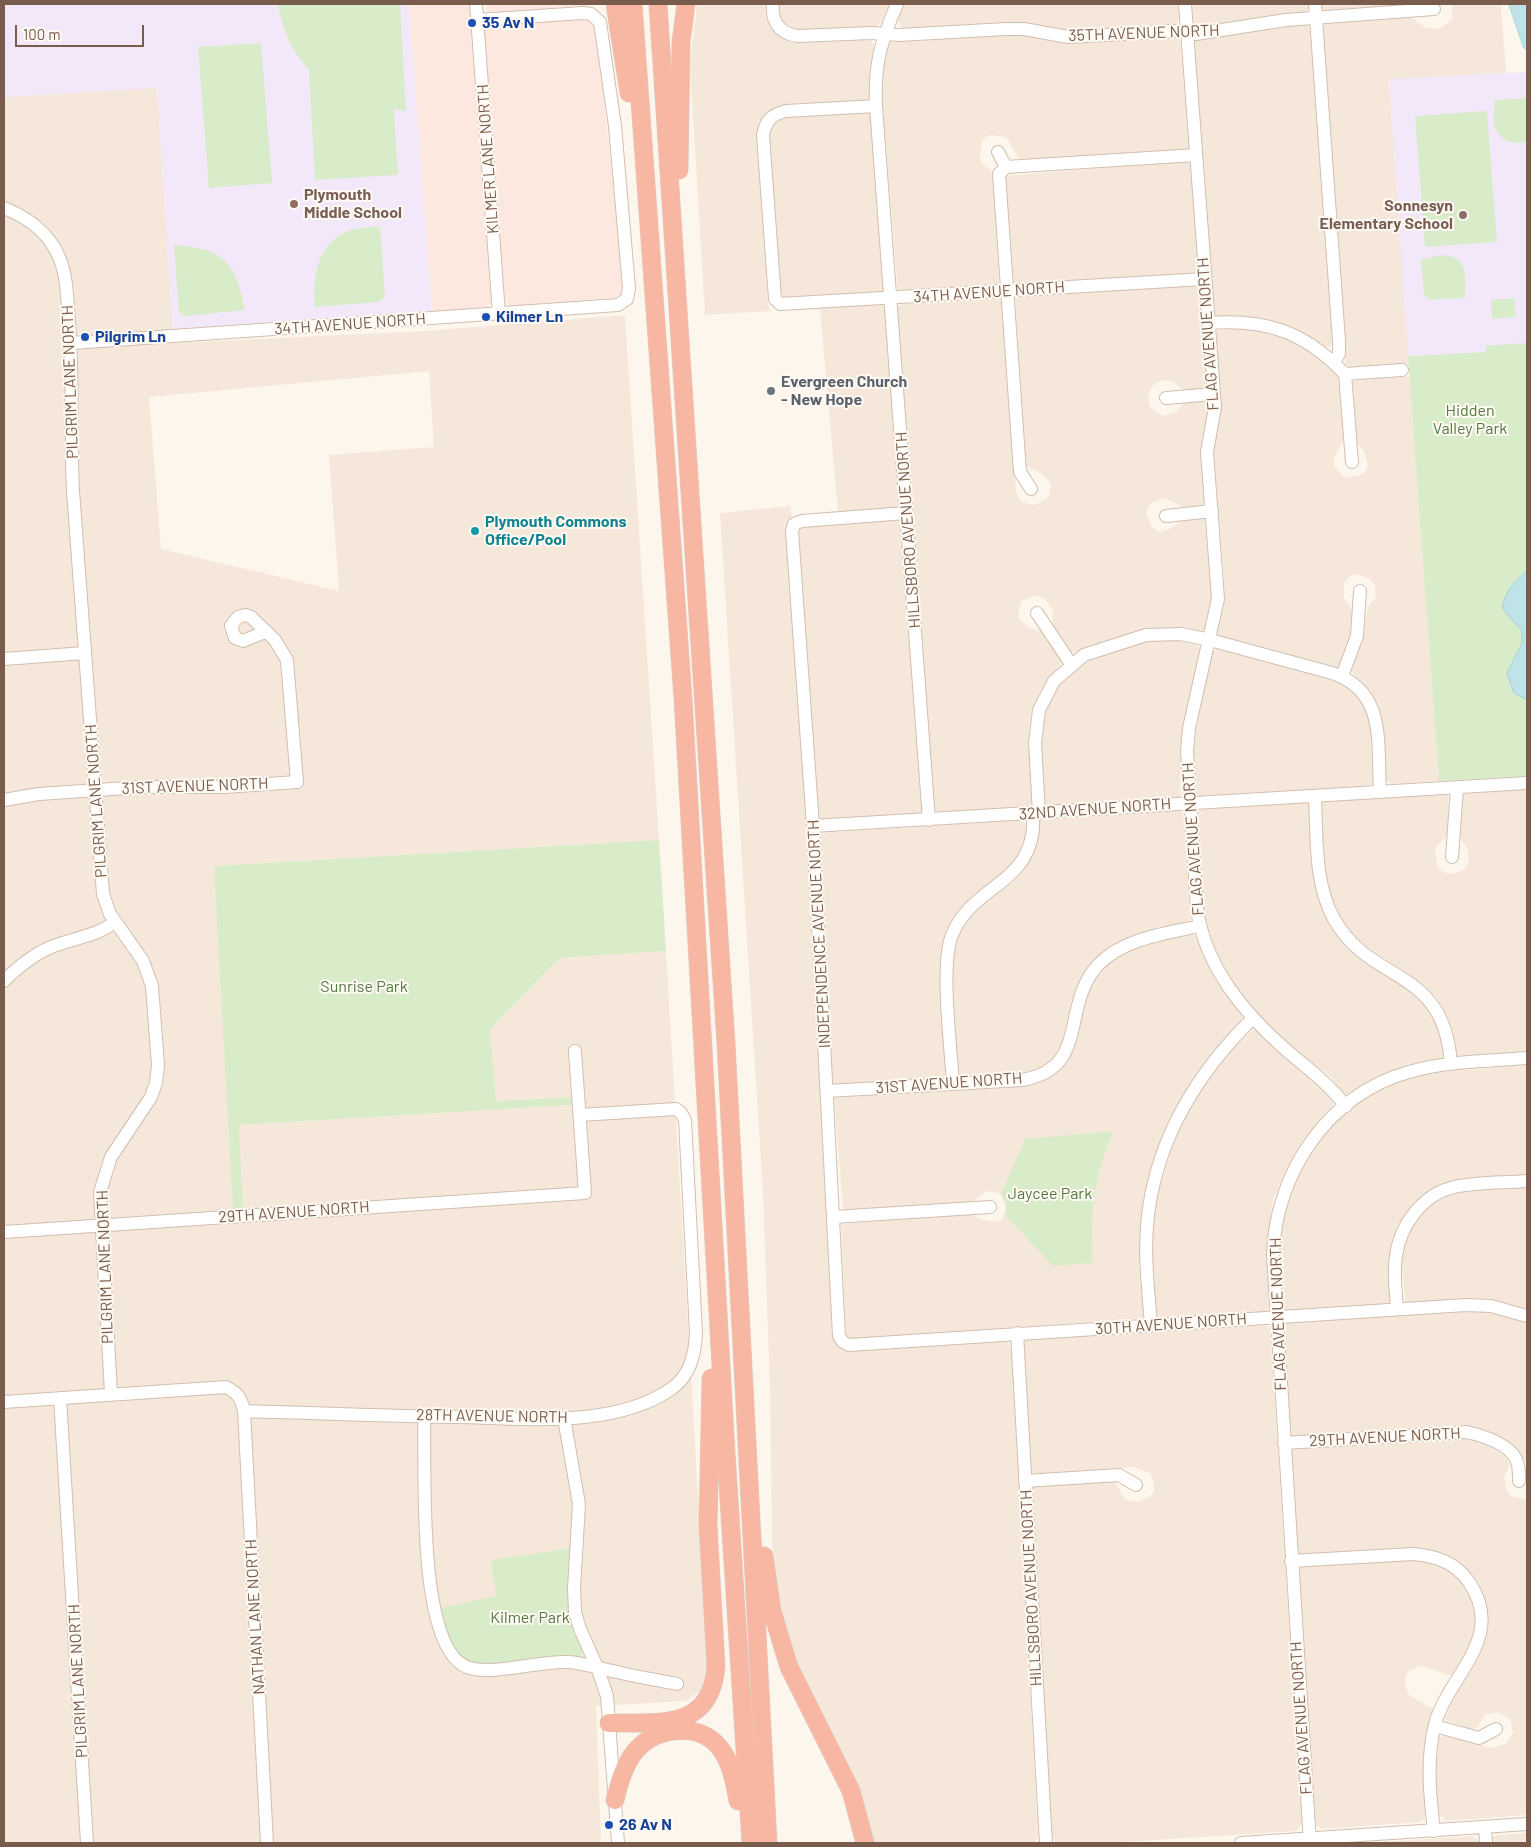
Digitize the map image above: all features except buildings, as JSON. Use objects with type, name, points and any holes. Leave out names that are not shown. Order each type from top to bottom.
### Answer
[{"type":"highway","points":[[616,4],[649,232]]},
{"type":"highway","points":[[633,4],[686,738],[717,1305],[751,1843]]},
{"type":"highway","points":[[658,4],[706,721],[768,1843]]},
{"type":"highway","points":[[676,288],[681,42],[686,4]]},
{"type":"highway","points":[[610,1729],[683,1718],[696,1712],[708,1699],[714,1684],[716,1667],[708,1525],[712,1344],[717,1305]]},
{"type":"highway","points":[[746,1422],[767,1577],[778,1634],[795,1682],[851,1791],[865,1843]]},
{"type":"highway","points":[[610,1729],[685,1731],[698,1733],[714,1742],[723,1751],[734,1774],[745,1843]]},
{"type":"highway","points":[[616,1808],[622,1774],[631,1756],[653,1736],[668,1732]]},
{"type":"street","name":"KILMER LANE NORTH","points":[[476,4],[499,314]]},
{"type":"street","points":[[773,4],[773,17],[776,25],[789,35],[884,34]]},
{"type":"street","name":"HILLSBORO AVENUE NORTH","points":[[897,4],[884,34],[875,76],[876,106],[892,298],[929,820]]},
{"type":"street","name":"FLAG AVENUE NORTH","points":[[1185,4],[1204,280],[1215,407],[1207,452],[1218,583],[1215,618],[1189,728],[1187,771],[1194,890],[1200,926],[1218,972],[1230,991],[1252,1018],[1284,1048],[1322,1078],[1346,1106],[1327,1124],[1295,1165],[1280,1202],[1273,1233],[1276,1317],[1310,1841]]},
{"type":"street","points":[[1315,4],[1339,341],[1339,354],[1334,362]]},
{"type":"street","name":"35TH AVENUE NORTH","points":[[884,34],[899,35],[1006,29],[1024,29],[1068,37],[1187,32],[1196,34],[1286,20],[1434,9]]},
{"type":"street","name":"34TH AVENUE NORTH","points":[[72,343],[618,305],[627,299],[629,288],[612,106],[602,28],[597,18],[583,13],[478,20]]},
{"type":"street","name":"34TH AVENUE NORTH","points":[[876,106],[776,113],[767,120],[763,136],[774,299],[780,304],[1204,280]]},
{"type":"street","points":[[998,152],[1006,167]]},
{"type":"street","points":[[1031,489],[1020,472],[999,174],[1006,167],[1196,155]]},
{"type":"street","name":"PILGRIM LANE NORTH","points":[[4,208],[37,227],[50,240],[59,256],[64,273],[72,343],[71,452],[103,894],[115,922],[143,961],[152,986],[158,1064],[156,1083],[151,1097],[117,1146],[106,1168],[100,1192],[111,1394]]},
{"type":"street","points":[[1208,323],[1249,321],[1272,326],[1311,345],[1334,362],[1345,374],[1352,462]]},
{"type":"street","points":[[1345,374],[1402,370]]},
{"type":"street","points":[[1166,398],[1214,394]]},
{"type":"street","points":[[1166,516],[1212,511]]},
{"type":"street","name":"INDEPENDENCE AVENUE NORTH","points":[[844,1342],[840,1336],[813,826],[792,531],[794,524],[813,520],[906,513]]},
{"type":"street","points":[[1342,676],[1357,636],[1360,591]]},
{"type":"street","points":[[1037,613],[1071,664]]},
{"type":"street","name":"31ST AVENUE NORTH","points":[[4,800],[95,790],[173,785],[224,787],[297,782],[288,660],[276,640],[265,632]]},
{"type":"street","points":[[953,1084],[946,970],[951,937],[966,912],[1022,863],[1033,838],[1036,813],[1035,743],[1039,710],[1054,681],[1071,664],[1099,650],[1146,635],[1181,634],[1210,640],[1342,676],[1358,686],[1374,710],[1380,791]]},
{"type":"street","points":[[4,659],[85,653]]},
{"type":"street","name":"32ND AVENUE NORTH","points":[[813,826],[1527,783]]},
{"type":"street","points":[[1452,857],[1456,787]]},
{"type":"street","points":[[1315,796],[1322,887],[1335,921],[1358,948],[1422,991],[1433,1003],[1446,1031],[1451,1064]]},
{"type":"street","points":[[4,981],[33,956],[52,947],[90,936],[115,922]]},
{"type":"street","name":"31ST AVENUE NORTH","points":[[827,1091],[1022,1080],[1047,1072],[1057,1064],[1065,1053],[1081,993],[1099,964],[1130,943],[1200,926]]},
{"type":"street","points":[[1151,1325],[1147,1277],[1149,1208],[1168,1142],[1181,1110],[1199,1079],[1221,1050],[1252,1018]]},
{"type":"street","points":[[575,1051],[580,1115]]},
{"type":"street","points":[[1346,1106],[1385,1081],[1408,1072],[1451,1064],[1527,1058]]},
{"type":"street","name":"28TH AVENUE NORTH","points":[[244,1410],[564,1418],[601,1414],[629,1408],[655,1398],[671,1389],[681,1380],[689,1368],[693,1357],[696,1333],[685,1120],[682,1113],[676,1109],[580,1115]]},
{"type":"street","name":"29TH AVENUE NORTH","points":[[4,1232],[585,1193],[580,1115]]},
{"type":"street","points":[[1397,1310],[1395,1257],[1398,1241],[1416,1211],[1428,1200],[1454,1187],[1527,1181]]},
{"type":"street","points":[[834,1217],[990,1208]]},
{"type":"street","name":"30TH AVENUE NORTH","points":[[844,1342],[849,1345],[1276,1317],[1483,1306],[1527,1316]]},
{"type":"street","name":"HILLSBORO AVENUE NORTH","points":[[1017,1333],[1046,1843]]},
{"type":"street","name":"NATHAN LANE NORTH","points":[[111,1394],[226,1387],[237,1392],[244,1410],[267,1843]]},
{"type":"street","points":[[4,1402],[111,1394]]},
{"type":"street","name":"PILGRIM LANE NORTH","points":[[60,1398],[87,1843]]},
{"type":"street","points":[[424,1416],[428,1571],[434,1610],[444,1642],[450,1654],[462,1665],[482,1670],[547,1662],[569,1662],[676,1684]]},
{"type":"street","points":[[564,1418],[580,1504],[574,1588],[575,1612],[607,1696],[618,1843]]},
{"type":"street","name":"29TH AVENUE NORTH","points":[[1284,1443],[1467,1432],[1496,1442],[1511,1453],[1518,1463],[1519,1481]]},
{"type":"street","points":[[1025,1481],[1119,1474],[1136,1485]]},
{"type":"street","points":[[1291,1561],[1413,1554],[1431,1556],[1457,1568],[1466,1579],[1479,1603],[1482,1628],[1472,1656],[1446,1695],[1435,1726],[1430,1754],[1434,1831]]},
{"type":"street","points":[[1435,1726],[1479,1738],[1496,1729]]},
{"type":"street","points":[[616,1808],[626,1843]]},
{"type":"street","points":[[1241,1843],[1310,1841],[1527,1824]]},
{"type":"street","points":[[1484,1827],[1486,1843]]},
{"type":"shaded area","name":"Plymouth Middle School","points":[[4,4],[409,4],[432,311],[173,329],[157,88],[4,97]]},
{"type":"shaded area","points":[[409,4],[469,4],[491,302],[486,309],[432,311]]},
{"type":"shaded area","points":[[484,4],[610,4],[492,13],[487,11]]},
{"type":"shaded area","points":[[697,4],[765,4],[765,16],[771,28],[787,41],[796,43],[870,40],[874,46],[870,70],[870,99],[766,115],[759,122],[768,305],[771,311],[705,315],[690,65]]},
{"type":"shaded area","points":[[779,4],[890,4],[881,23],[874,27],[790,30],[781,21]]},
{"type":"shaded area","points":[[903,4],[1178,4],[1179,19],[1177,25],[1074,32],[906,30],[901,28],[897,17]]},
{"type":"shaded area","points":[[1191,4],[1309,4],[1310,8],[1305,13],[1197,29],[1192,24]]},
{"type":"shaded area","points":[[1320,4],[1414,4],[1326,12],[1322,11]]},
{"type":"shaded area","points":[[1452,4],[1501,4],[1506,73],[1389,80],[1409,364],[1351,368],[1346,364],[1322,27],[1325,23],[1411,17],[1426,28],[1439,29],[1452,20]]},
{"type":"shaded area","points":[[584,19],[590,21],[597,32],[624,291],[619,297],[510,306],[505,301],[484,31],[490,27]]},
{"type":"shaded area","points":[[1304,24],[1311,29],[1333,342],[1330,347],[1325,347],[1283,324],[1263,318],[1217,317],[1213,314],[1193,45],[1197,40]]},
{"type":"shaded area","points":[[1017,34],[1073,43],[1180,38],[1189,149],[1027,161],[1018,157],[1006,137],[989,135],[982,140],[980,156],[981,162],[993,172],[998,285],[898,291],[881,89],[883,53],[887,43]]},
{"type":"shaded area","name":"Sonnesyn Elementary School","points":[[1527,72],[1527,350],[1408,356],[1389,79]]},
{"type":"shaded area","points":[[157,87],[174,343],[426,331],[625,315],[659,840],[215,866],[234,1209],[243,1208],[238,1125],[572,1105],[571,1097],[496,1101],[490,1029],[560,958],[666,951],[708,1664],[701,1690],[686,1701],[596,1706],[601,1843],[4,1843],[4,97]],"holes":[[[429,371],[434,447],[329,455],[339,591],[161,549],[149,397]]]},
{"type":"shaded area","points":[[867,112],[872,116],[885,288],[883,292],[784,298],[781,294],[768,132],[776,120],[783,117]]},
{"type":"shaded area","points":[[1188,161],[1192,167],[1198,270],[1196,273],[1013,284],[1004,179],[1006,176]]},
{"type":"shaded area","points":[[1195,286],[1200,289],[1206,387],[1184,391],[1174,382],[1166,380],[1158,382],[1151,387],[1148,400],[1150,407],[1163,416],[1176,412],[1184,403],[1205,402],[1208,405],[1208,420],[1201,445],[1206,500],[1203,505],[1184,508],[1166,498],[1151,503],[1146,512],[1151,526],[1159,532],[1170,529],[1182,520],[1204,519],[1212,592],[1208,628],[1202,632],[1164,628],[1147,630],[1072,653],[1068,652],[1052,627],[1053,611],[1045,598],[1035,596],[1021,601],[1018,616],[1022,622],[1032,629],[1042,631],[1063,660],[1039,693],[1031,715],[1029,726],[1033,801],[1029,807],[937,812],[934,810],[896,308],[902,304],[997,297],[1003,302],[1016,492],[1021,502],[1035,505],[1049,497],[1051,484],[1041,473],[1025,466],[1015,297]]},
{"type":"shaded area","points":[[881,304],[886,306],[900,506],[899,508],[838,512],[820,308]]},
{"type":"shaded area","points":[[1248,328],[1276,333],[1302,345],[1326,363],[1338,375],[1344,439],[1334,458],[1334,466],[1345,478],[1358,476],[1365,472],[1368,465],[1364,451],[1355,441],[1353,381],[1410,376],[1439,781],[1392,784],[1385,779],[1381,721],[1378,706],[1371,693],[1349,669],[1360,645],[1368,607],[1376,597],[1375,586],[1370,579],[1357,574],[1351,575],[1344,583],[1344,598],[1353,612],[1351,639],[1342,664],[1336,667],[1218,636],[1217,631],[1224,598],[1224,580],[1213,441],[1215,331]]},
{"type":"shaded area","points":[[790,506],[792,518],[786,529],[807,826],[835,1338],[836,1343],[843,1350],[851,1351],[1005,1340],[1011,1346],[1038,1836],[1035,1843],[869,1843],[864,1807],[851,1770],[822,1723],[796,1663],[773,1594],[770,1390],[763,1193],[720,513]]},
{"type":"shaded area","points":[[897,520],[901,523],[922,810],[920,814],[822,820],[818,814],[797,531],[802,527]]},
{"type":"shaded area","points":[[1157,639],[1196,643],[1201,649],[1182,737],[1180,797],[1045,806],[1042,803],[1041,727],[1045,706],[1053,690],[1078,666],[1095,657],[1134,643]]},
{"type":"shaded area","points":[[1218,648],[1337,679],[1352,689],[1362,701],[1370,718],[1373,784],[1371,786],[1196,796],[1192,760],[1195,733],[1212,653]]},
{"type":"shaded area","points":[[1527,788],[1527,1053],[1460,1058],[1455,1053],[1452,1035],[1438,999],[1422,984],[1355,938],[1343,922],[1326,887],[1319,806],[1322,801],[1448,795],[1448,836],[1437,845],[1435,852],[1438,868],[1445,873],[1453,874],[1466,869],[1469,858],[1468,850],[1459,836],[1463,794]]},
{"type":"shaded area","points":[[1307,802],[1309,807],[1314,880],[1328,918],[1416,994],[1428,1009],[1440,1031],[1445,1053],[1442,1059],[1404,1066],[1351,1095],[1344,1094],[1329,1075],[1288,1045],[1250,1006],[1230,982],[1207,932],[1202,907],[1197,810]]},
{"type":"shaded area","points":[[1179,809],[1184,815],[1190,920],[1186,924],[1130,937],[1113,947],[1081,978],[1072,999],[1062,1043],[1050,1062],[1035,1072],[957,1077],[952,967],[958,936],[963,923],[1032,854],[1037,843],[1040,820]]},
{"type":"shaded area","points":[[1022,820],[1027,826],[1026,840],[1021,855],[1007,870],[964,904],[953,917],[946,932],[940,969],[946,1077],[941,1079],[836,1085],[833,1083],[831,1079],[820,836],[822,833]]},
{"type":"shaded area","points":[[1193,934],[1217,982],[1241,1013],[1242,1019],[1205,1065],[1144,1201],[1139,1266],[1144,1315],[1142,1318],[851,1339],[846,1337],[841,1224],[970,1214],[984,1220],[997,1222],[1001,1220],[1007,1209],[1001,1194],[990,1191],[985,1192],[972,1202],[846,1210],[843,1208],[834,1097],[1048,1077],[1066,1064],[1074,1048],[1088,988],[1103,968],[1124,950],[1148,942]]},
{"type":"shaded area","points":[[1254,1029],[1313,1079],[1331,1097],[1333,1103],[1333,1107],[1308,1137],[1288,1167],[1273,1199],[1269,1229],[1270,1306],[1265,1313],[1159,1319],[1155,1313],[1152,1231],[1158,1192],[1171,1151],[1187,1109],[1226,1054]]},
{"type":"shaded area","points":[[1527,1065],[1527,1176],[1430,1193],[1411,1206],[1397,1226],[1390,1248],[1391,1299],[1386,1305],[1283,1311],[1280,1306],[1277,1250],[1280,1220],[1295,1174],[1323,1135],[1349,1109],[1401,1079],[1437,1072]]},
{"type":"shaded area","points":[[1527,1187],[1527,1308],[1484,1298],[1405,1302],[1401,1255],[1406,1238],[1415,1220],[1429,1206],[1446,1195],[1460,1191]]},
{"type":"shaded area","points":[[1471,1310],[1490,1311],[1527,1322],[1527,1463],[1510,1445],[1494,1434],[1470,1426],[1290,1436],[1283,1324],[1287,1322]]},
{"type":"shaded area","points":[[1266,1325],[1270,1329],[1302,1824],[1295,1831],[1107,1843],[1056,1843],[1052,1837],[1030,1489],[1031,1487],[1114,1481],[1125,1499],[1138,1502],[1150,1497],[1154,1491],[1154,1483],[1150,1473],[1134,1467],[1035,1474],[1031,1472],[1029,1469],[1022,1344],[1027,1339]]},
{"type":"shaded area","points":[[1468,1438],[1488,1444],[1508,1459],[1509,1467],[1504,1477],[1507,1491],[1511,1496],[1527,1500],[1527,1815],[1447,1821],[1439,1815],[1435,1774],[1439,1737],[1451,1736],[1490,1748],[1506,1744],[1513,1733],[1510,1719],[1498,1712],[1485,1715],[1478,1727],[1472,1729],[1445,1720],[1455,1693],[1478,1657],[1485,1637],[1460,1563],[1448,1555],[1418,1548],[1297,1554],[1290,1452],[1295,1447]]},
{"type":"shaded area","points":[[1419,1560],[1436,1562],[1452,1572],[1464,1584],[1473,1599],[1476,1627],[1467,1652],[1453,1675],[1447,1675],[1421,1665],[1410,1670],[1406,1675],[1405,1685],[1409,1695],[1433,1709],[1426,1814],[1424,1819],[1419,1822],[1321,1829],[1315,1824],[1299,1568],[1303,1566]]},
{"type":"shaded area","points":[[1527,1833],[1527,1843],[1490,1843],[1492,1837],[1497,1835]]},
{"type":"shaded area","points":[[1472,1836],[1480,1843],[1367,1843]]},
{"type":"green space","points":[[278,4],[400,4],[406,111],[394,109],[398,175],[315,180],[309,70],[288,39]]},
{"type":"green space","points":[[261,43],[272,183],[209,188],[198,47]]},
{"type":"green space","points":[[1527,98],[1527,141],[1516,143],[1505,140],[1495,127],[1495,100]]},
{"type":"green space","points":[[1487,111],[1497,242],[1425,247],[1415,116]]},
{"type":"green space","points":[[380,226],[385,296],[379,302],[315,307],[314,285],[318,264],[328,246],[336,238],[349,230]]},
{"type":"green space","points":[[174,245],[205,250],[216,254],[225,261],[237,280],[245,310],[184,316],[179,312]]},
{"type":"green space","points":[[1441,255],[1457,259],[1464,269],[1465,298],[1429,300],[1424,295],[1421,260]]},
{"type":"green space","points":[[1514,298],[1516,317],[1492,319],[1491,300]]},
{"type":"green space","name":"Hidden Valley Park","points":[[1527,343],[1527,776],[1439,781],[1408,356],[1486,352],[1486,346]]},
{"type":"green space","name":"Sunrise Park","points":[[659,840],[666,951],[560,958],[490,1029],[496,1101],[572,1097],[572,1105],[239,1125],[243,1209],[233,1209],[214,866]]},
{"type":"green space","name":"Jaycee Park","points":[[1114,1131],[1102,1163],[1094,1196],[1092,1229],[1093,1263],[1053,1266],[1005,1215],[1006,1203],[1001,1194],[1025,1139]]},
{"type":"green space","name":"Kilmer Park","points":[[572,1548],[568,1577],[568,1599],[582,1644],[581,1655],[577,1658],[542,1657],[480,1665],[471,1662],[457,1651],[437,1609],[496,1596],[491,1560]]},
{"type":"water","points":[[1509,4],[1527,4],[1527,49],[1524,48]]},
{"type":"water","points":[[1527,571],[1527,700],[1514,693],[1507,673],[1522,643],[1522,631],[1502,608],[1511,587]]},
{"type":"place","name":"35 Av N","points":[[472,23]]},
{"type":"place","name":"Plymouth Middle School","points":[[294,204]]},
{"type":"place","name":"Sonnesyn Elementary School","points":[[1463,215]]},
{"type":"place","name":"Kilmer Ln","points":[[486,317]]},
{"type":"place","name":"Pilgrim Ln","points":[[85,337]]},
{"type":"place","name":"Evergreen Church - New Hope","points":[[771,391]]},
{"type":"place","name":"Plymouth Commons Office/Pool","points":[[475,531]]},
{"type":"place","name":"26 Av N","points":[[609,1825]]}]
